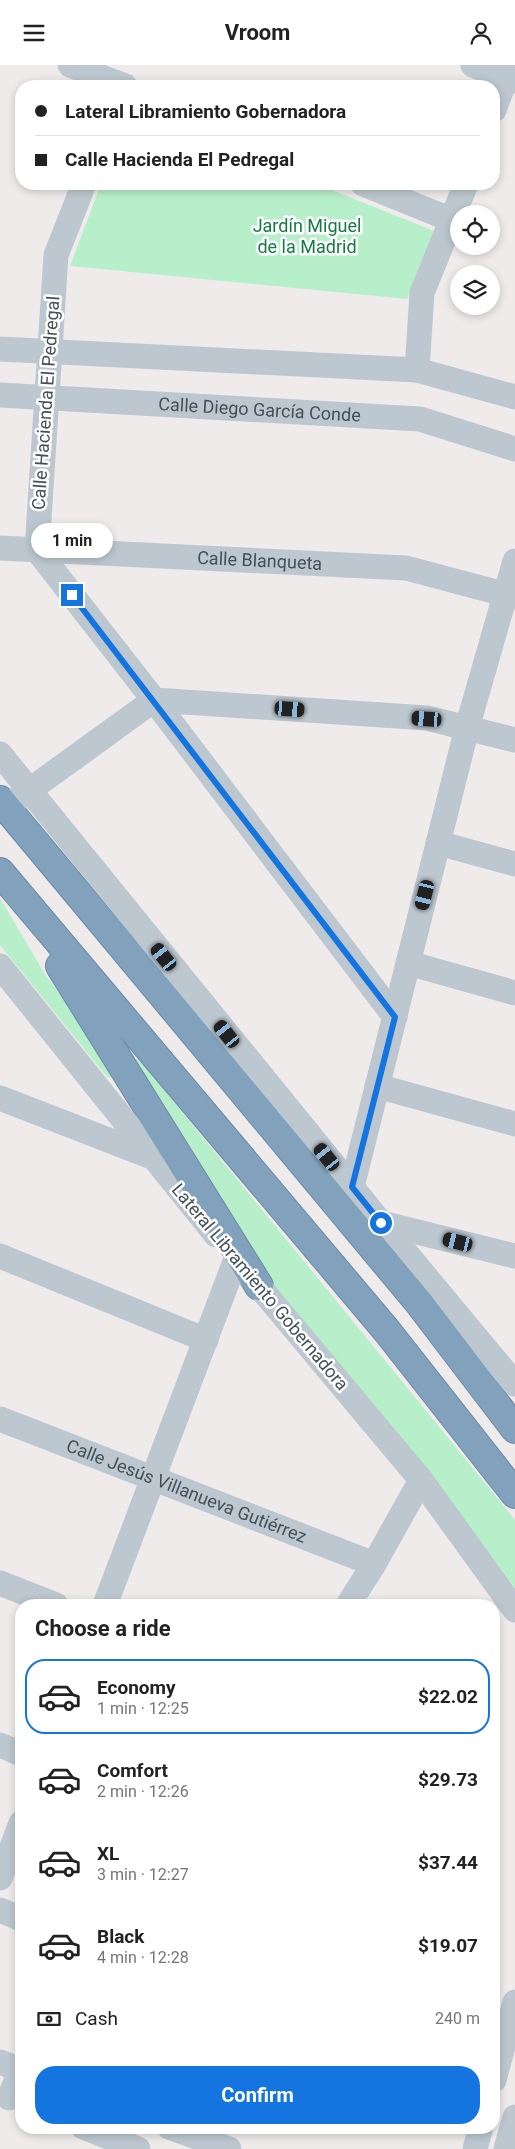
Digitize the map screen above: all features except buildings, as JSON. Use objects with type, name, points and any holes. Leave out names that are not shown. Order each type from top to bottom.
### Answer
[{"type":"highway","points":[[3,803],[407,1288],[515,1429]]},
{"type":"highway","points":[[6,879],[258,1286]]},
{"type":"highway","points":[[6,879],[387,1331],[515,1495]]},
{"type":"street","points":[[70,65],[121,80]]},
{"type":"street","points":[[473,65],[511,75],[500,98]]},
{"type":"street","name":"Calle Hacienda El Pedregal","points":[[37,550],[56,255],[82,190]]},
{"type":"street","points":[[379,190],[450,219]]},
{"type":"street","points":[[458,205],[464,190]]},
{"type":"street","points":[[417,370],[422,293],[450,225]]},
{"type":"street","points":[[0,349],[417,370],[515,397]]},
{"type":"street","name":"Calle Diego García Conde","points":[[0,395],[420,419],[515,449]]},
{"type":"street","name":"Calle Blanqueta","points":[[0,548],[406,568],[510,595]]},
{"type":"street","points":[[37,550],[154,700],[395,1017]]},
{"type":"street","points":[[352,1187],[467,728],[510,595],[515,561]]},
{"type":"street","points":[[3,803],[29,789],[154,700],[427,719],[515,740]]},
{"type":"street","points":[[0,754],[381,1223],[515,1384]]},
{"type":"street","points":[[438,843],[515,864]]},
{"type":"street","points":[[408,963],[515,993]]},
{"type":"street","name":"Lateral Libramiento Gobernadora","points":[[0,966],[152,1157],[420,1480],[515,1610]]},
{"type":"street","points":[[377,1086],[515,1124]]},
{"type":"street","points":[[0,1098],[152,1157]]},
{"type":"street","points":[[381,1223],[515,1256]]},
{"type":"street","points":[[0,1256],[206,1340]]},
{"type":"street","points":[[106,1599],[236,1259]]},
{"type":"street","name":"Calle Jesús Villanueva Gutiérrez","points":[[0,1419],[374,1565]]},
{"type":"street","points":[[352,1599],[374,1565],[420,1480]]},
{"type":"street","points":[[0,1583],[41,1599]]},
{"type":"street","points":[[0,1745],[15,1751]]},
{"type":"street","points":[[0,1879],[15,1839]]},
{"type":"street","points":[[0,1910],[15,1916]]},
{"type":"street","points":[[500,2057],[515,2002]]},
{"type":"street","points":[[0,2062],[15,2068]]},
{"type":"street","points":[[10,2099],[15,2086]]},
{"type":"street","points":[[506,2149],[515,2117]]},
{"type":"street","points":[[100,2134],[138,2149]]},
{"type":"street","points":[[186,2134],[220,2148]]},
{"type":"street","points":[[475,2149],[479,2134]]},
{"type":"green space","name":"Jardín Miguel de la Madrid","points":[[99,190],[332,190],[434,231],[407,299],[70,266]]},
{"type":"green space","points":[[0,898],[46,976],[118,1069],[115,1077],[107,1077],[0,945]]},
{"type":"green space","points":[[139,1059],[515,1520],[515,1588],[428,1471],[265,1275],[130,1060]]},
{"type":"route","points":[[72,595],[395,1017],[352,1187],[381,1223]]}]
